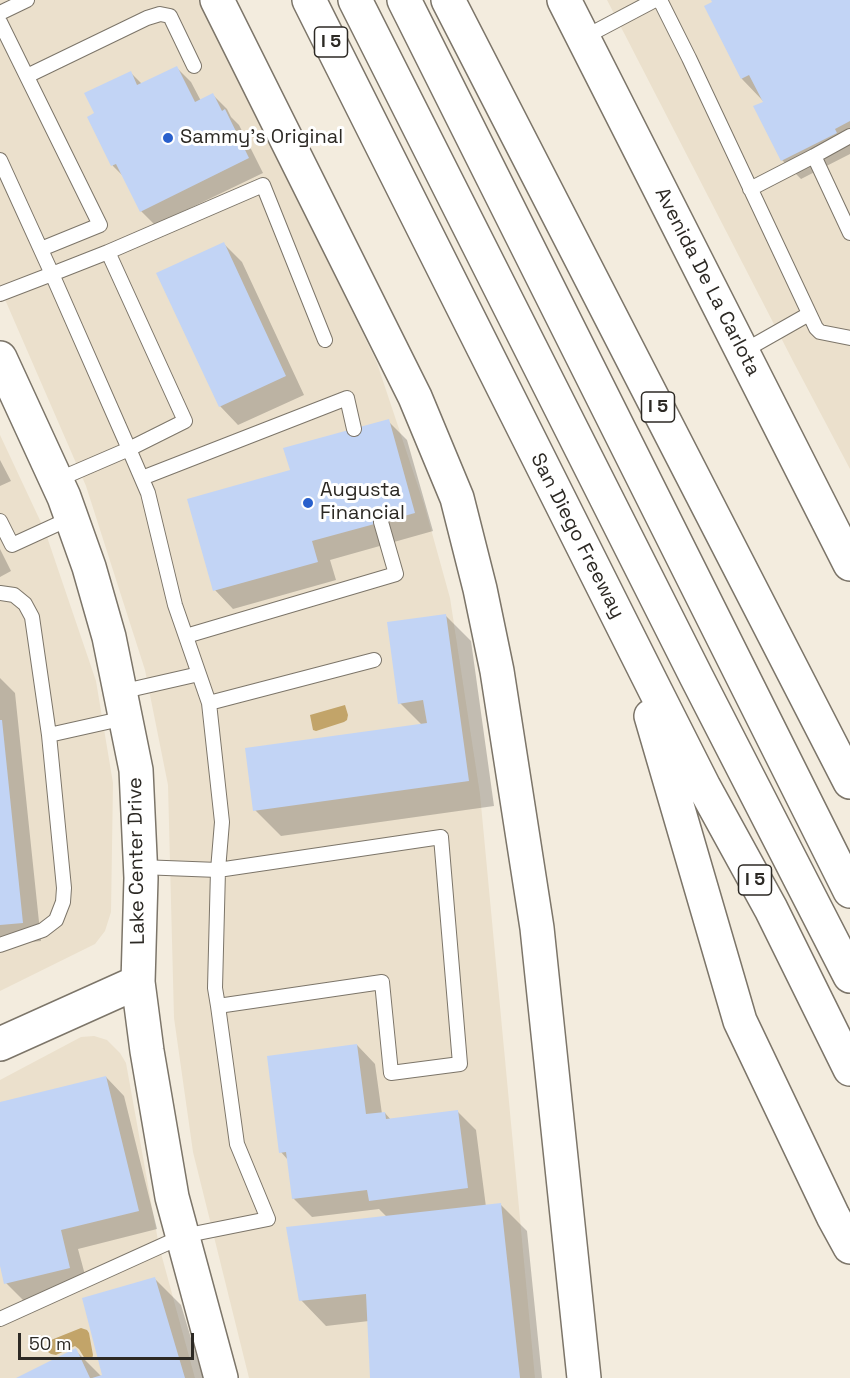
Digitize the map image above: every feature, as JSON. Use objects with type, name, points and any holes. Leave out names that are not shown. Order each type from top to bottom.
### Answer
[{"type":"main road","points":[[217,0],[415,397],[457,498],[480,589],[497,671],[537,928],[584,1378]]},
{"type":"main road","name":"San Diego Freeway","points":[[309,0],[704,787],[771,909],[850,1069]]},
{"type":"main road","points":[[355,0],[850,976]]},
{"type":"main road","points":[[405,0],[850,891]]},
{"type":"main road","name":"I 5","points":[[448,0],[850,782]]},
{"type":"main road","name":"Avenida De La Carlota","points":[[564,0],[850,564]]},
{"type":"main road","name":"Lake Center Drive","points":[[0,358],[64,496],[89,567],[109,638],[136,770],[140,867],[138,982],[147,1051],[172,1197],[221,1378]]},
{"type":"main road","points":[[628,636],[740,1021],[850,1247]]},
{"type":"main road","points":[[0,1044],[138,982]]},
{"type":"lane","points":[[0,13],[27,0]]},
{"type":"lane","points":[[583,38],[655,0]]},
{"type":"lane","points":[[660,0],[809,314],[818,330],[850,338]]},
{"type":"lane","points":[[27,76],[147,18],[160,14],[170,16],[194,66]]},
{"type":"lane","points":[[0,21],[100,225],[41,249]]},
{"type":"lane","points":[[750,189],[850,136]]},
{"type":"lane","points":[[814,156],[850,233]]},
{"type":"lane","points":[[0,160],[148,493],[175,605],[209,703],[222,822],[218,870],[215,988],[237,1144],[268,1219],[183,1236],[0,1319]]},
{"type":"lane","points":[[0,294],[108,252],[263,185],[325,340]]},
{"type":"lane","points":[[57,480],[129,449],[185,421],[108,252]]},
{"type":"lane","points":[[742,352],[809,314]]},
{"type":"lane","points":[[142,478],[347,398],[354,429]]},
{"type":"lane","points":[[0,520],[12,544],[71,518]]},
{"type":"lane","points":[[186,636],[396,574],[381,522]]},
{"type":"lane","points":[[0,593],[14,595],[25,604],[32,617],[49,735],[64,888],[63,902],[56,920],[43,930],[0,945]]},
{"type":"lane","points":[[209,703],[374,660]]},
{"type":"lane","points":[[49,735],[199,674]]},
{"type":"lane","points":[[140,867],[218,870],[441,837],[460,1064],[391,1072],[382,982],[218,1006]]},
{"type":"shaded area","points":[[0,0],[204,0],[377,363],[424,504],[450,598],[480,794],[535,1378],[249,1378],[193,1152],[174,1018],[168,785],[145,670],[86,486],[0,288]]},
{"type":"shaded area","points":[[607,0],[850,0],[850,469],[794,363]]},
{"type":"shaded area","points":[[0,435],[45,531],[96,681],[113,783],[111,912],[105,931],[95,944],[0,991]]},
{"type":"shaded area","points":[[345,705],[347,720],[316,731],[313,730],[310,715]]},
{"type":"shaded area","points":[[94,1036],[107,1040],[126,1063],[159,1246],[195,1378],[0,1378],[0,1080],[81,1037]]},
{"type":"shaded area","points":[[81,1328],[89,1333],[92,1359],[85,1359],[75,1346],[56,1355],[48,1352],[47,1346],[51,1340]]},
{"type":"building","points":[[711,0],[850,0],[850,121],[835,129],[837,133],[781,161],[753,106],[763,102],[749,75],[741,79],[704,6],[712,2]]},
{"type":"building","name":"Sammy's Original","points":[[177,66],[195,102],[213,93],[222,111],[225,109],[249,158],[140,212],[116,164],[111,166],[87,117],[94,113],[84,93],[131,71],[137,85]]},
{"type":"building","points":[[224,242],[286,376],[219,407],[156,273]]},
{"type":"building","points":[[389,419],[415,513],[312,541],[318,562],[213,591],[187,499],[290,470],[283,448]]},
{"type":"building","points":[[446,614],[469,781],[253,811],[245,748],[427,723],[423,700],[398,704],[387,622]]},
{"type":"building","points":[[0,720],[2,720],[23,923],[0,925]]},
{"type":"building","points":[[357,1044],[366,1114],[385,1112],[386,1119],[458,1110],[468,1188],[369,1201],[367,1190],[292,1199],[286,1152],[279,1153],[267,1056]]},
{"type":"building","points":[[106,1076],[139,1211],[61,1230],[70,1268],[4,1284],[0,1266],[0,1102]]},
{"type":"building","points":[[501,1203],[520,1378],[370,1378],[366,1294],[299,1301],[286,1227]]},
{"type":"building","points":[[155,1277],[185,1378],[92,1378],[102,1375],[82,1298]]},
{"type":"building","points":[[76,1348],[90,1378],[16,1378]]},
{"type":"place","name":"Sammy's Original","points":[[168,138]]},
{"type":"place","name":"Augusta Financial","points":[[308,503]]}]
